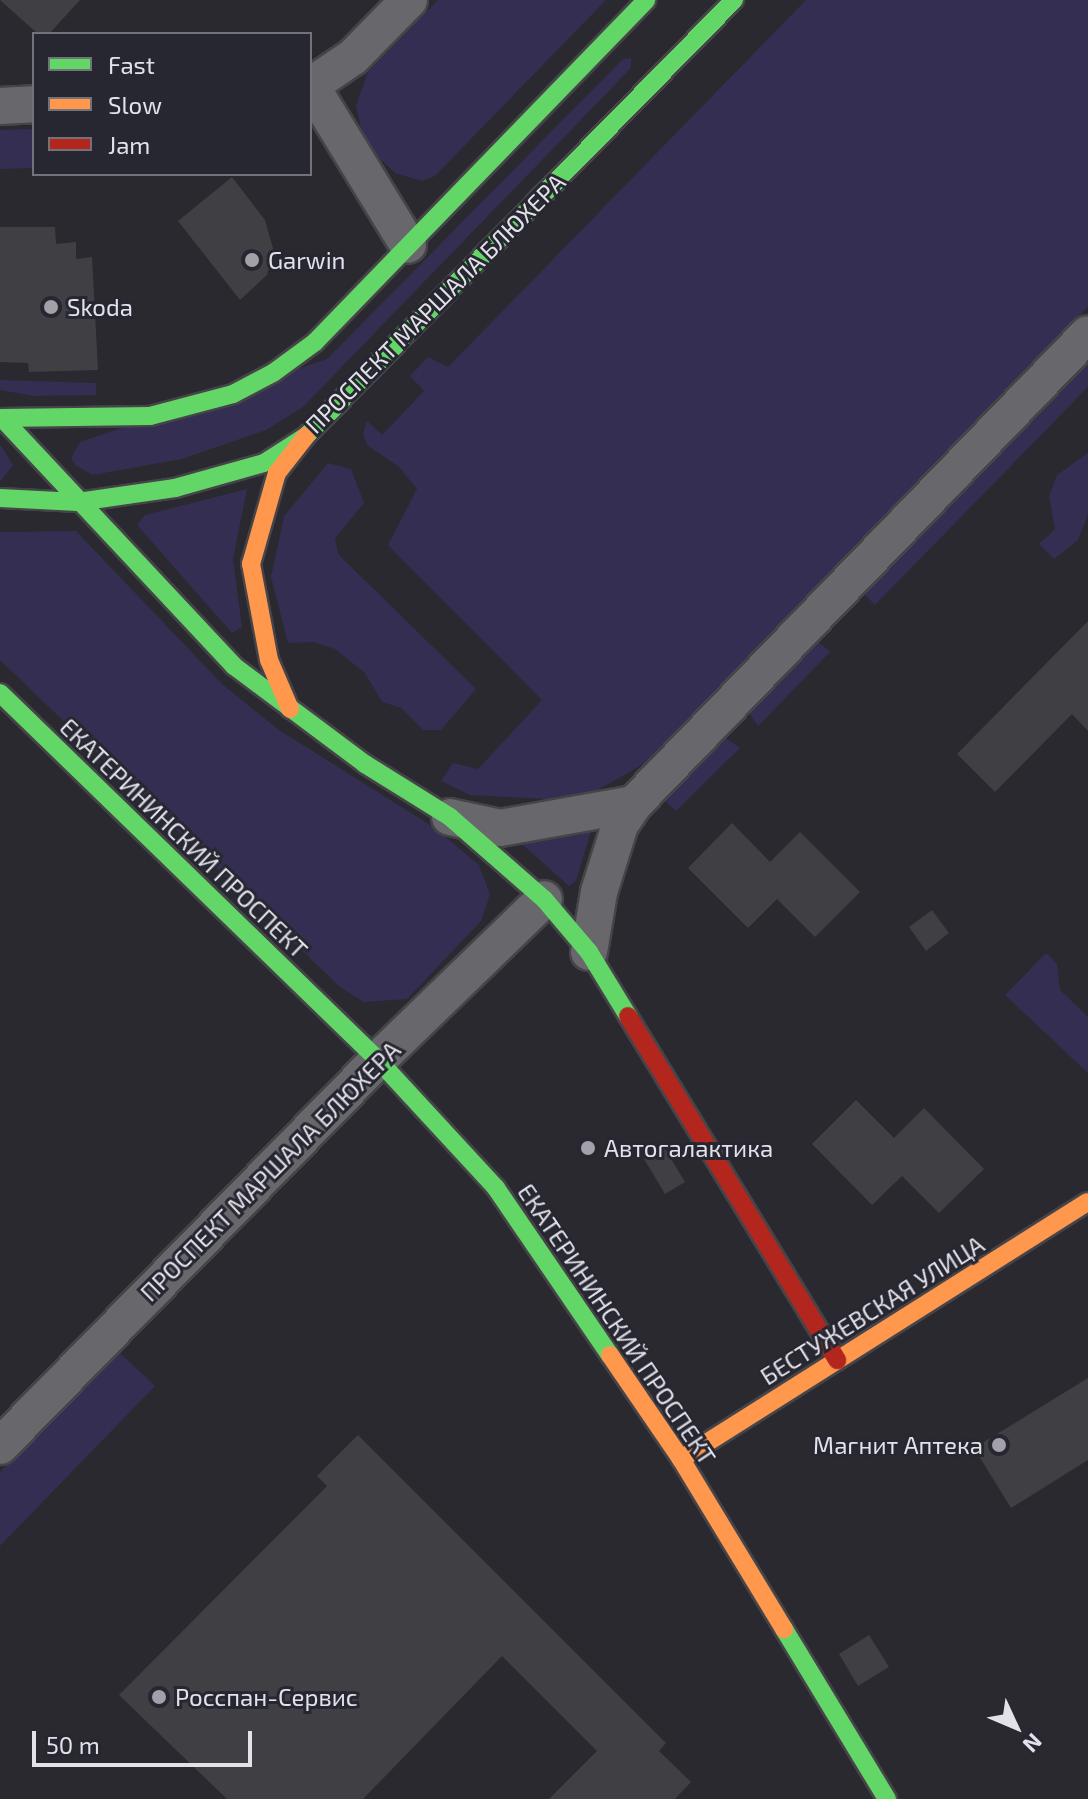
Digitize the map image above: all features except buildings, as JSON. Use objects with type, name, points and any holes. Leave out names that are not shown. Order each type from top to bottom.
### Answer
[{"type":"street","points":[[312,85],[353,57],[409,0]]},
{"type":"street","name":"ПРОСПЕКТ МАРШАЛА БЛЮХЕРА","points":[[0,498],[78,502],[227,477],[264,463],[306,436],[688,36],[734,0]]},
{"type":"street","points":[[1,418],[150,416],[233,394],[315,342],[408,245],[653,3]]},
{"type":"street","points":[[312,88],[408,245]]},
{"type":"street","points":[[0,106],[32,104]]},
{"type":"street","points":[[589,952],[599,892],[620,825],[634,804],[1088,334]]},
{"type":"street","points":[[1,418],[234,666],[291,711],[450,817],[544,899],[589,952],[837,1360]]},
{"type":"street","points":[[291,711],[269,660],[251,564],[256,531],[277,473],[306,436]]},
{"type":"street","name":"ЕКАТЕРИНИНСКИЙ ПРОСПЕКТ","points":[[0,693],[378,1060],[522,1223],[681,1459],[887,1799]]},
{"type":"street","points":[[450,817],[500,828],[634,804]]},
{"type":"street","name":"ПРОСПЕКТ МАРШАЛА БЛЮХЕРА","points":[[0,1446],[378,1060],[544,899]]},
{"type":"street","name":"БЕСТУЖЕВСКАЯ УЛИЦА","points":[[681,1459],[1088,1202]]},
{"type":"shaded area","points":[[438,0],[606,0],[435,176],[422,181],[395,173],[373,152],[363,137],[356,106],[368,72]]},
{"type":"shaded area","points":[[806,0],[1088,0],[1088,307],[652,759],[596,791],[564,800],[470,795],[441,781],[453,763],[478,769],[542,700],[388,545],[417,489],[399,467],[367,445],[363,433],[367,421],[382,435],[424,391],[410,376],[428,357],[448,367]]},
{"type":"shaded area","points":[[631,58],[631,68],[303,407],[266,430],[182,459],[93,475],[76,466],[71,458],[80,442],[327,359],[623,59]]},
{"type":"shaded area","points":[[32,129],[32,168],[0,169],[0,130]]},
{"type":"shaded area","points":[[1088,357],[1088,387],[875,605],[860,590]]},
{"type":"shaded area","points":[[0,380],[96,383],[96,395],[34,396],[0,390]]},
{"type":"shaded area","points":[[0,444],[13,465],[0,482]]},
{"type":"shaded area","points":[[1088,453],[1088,515],[1078,540],[1054,559],[1039,544],[1055,529],[1049,496],[1057,475]]},
{"type":"shaded area","points":[[328,463],[351,469],[364,503],[335,538],[338,554],[476,689],[441,730],[423,730],[401,708],[382,702],[365,673],[335,649],[313,642],[288,643],[271,577],[284,516]]},
{"type":"shaded area","points":[[247,489],[233,559],[242,627],[232,633],[137,525],[145,515]]},
{"type":"shaded area","points":[[76,531],[223,685],[279,730],[435,828],[479,865],[490,894],[481,921],[407,999],[364,1002],[340,987],[0,660],[0,532]]},
{"type":"shaded area","points":[[814,638],[830,652],[758,726],[745,707]]},
{"type":"shaded area","points":[[722,735],[740,748],[676,811],[662,798]]},
{"type":"shaded area","points":[[592,828],[576,881],[569,886],[516,839]]},
{"type":"shaded area","points":[[1046,953],[1057,964],[1060,990],[1088,1017],[1088,1073],[1005,995]]},
{"type":"shaded area","points":[[118,1351],[155,1386],[0,1546],[0,1472]]},
{"type":"traffic: fast","points":[[0,418],[150,416],[233,394],[273,373],[315,342],[646,0]]},
{"type":"traffic: fast","points":[[0,498],[78,502],[175,488],[264,463],[306,436],[734,0]]},
{"type":"traffic: fast","points":[[2,418],[234,666],[365,764],[450,817],[544,899],[589,952],[628,1016]]},
{"type":"traffic: fast","points":[[0,693],[378,1060],[496,1188],[610,1355]]},
{"type":"traffic: fast","points":[[784,1629],[887,1799]]},
{"type":"traffic: slow","points":[[290,709],[269,660],[251,564],[277,473],[306,436]]},
{"type":"traffic: slow","points":[[681,1459],[1088,1202]]},
{"type":"traffic: slow","points":[[610,1355],[681,1459],[784,1629]]},
{"type":"traffic: jam","points":[[628,1016],[837,1360]]},
{"type":"place","name":"Garwin","points":[[252,260]]},
{"type":"place","name":"Skoda","points":[[51,307]]},
{"type":"place","name":"Автогалактика","points":[[588,1148]]},
{"type":"place","name":"Магнит Аптека","points":[[999,1445]]},
{"type":"place","name":"Росспан-Сервис","points":[[159,1697]]}]
